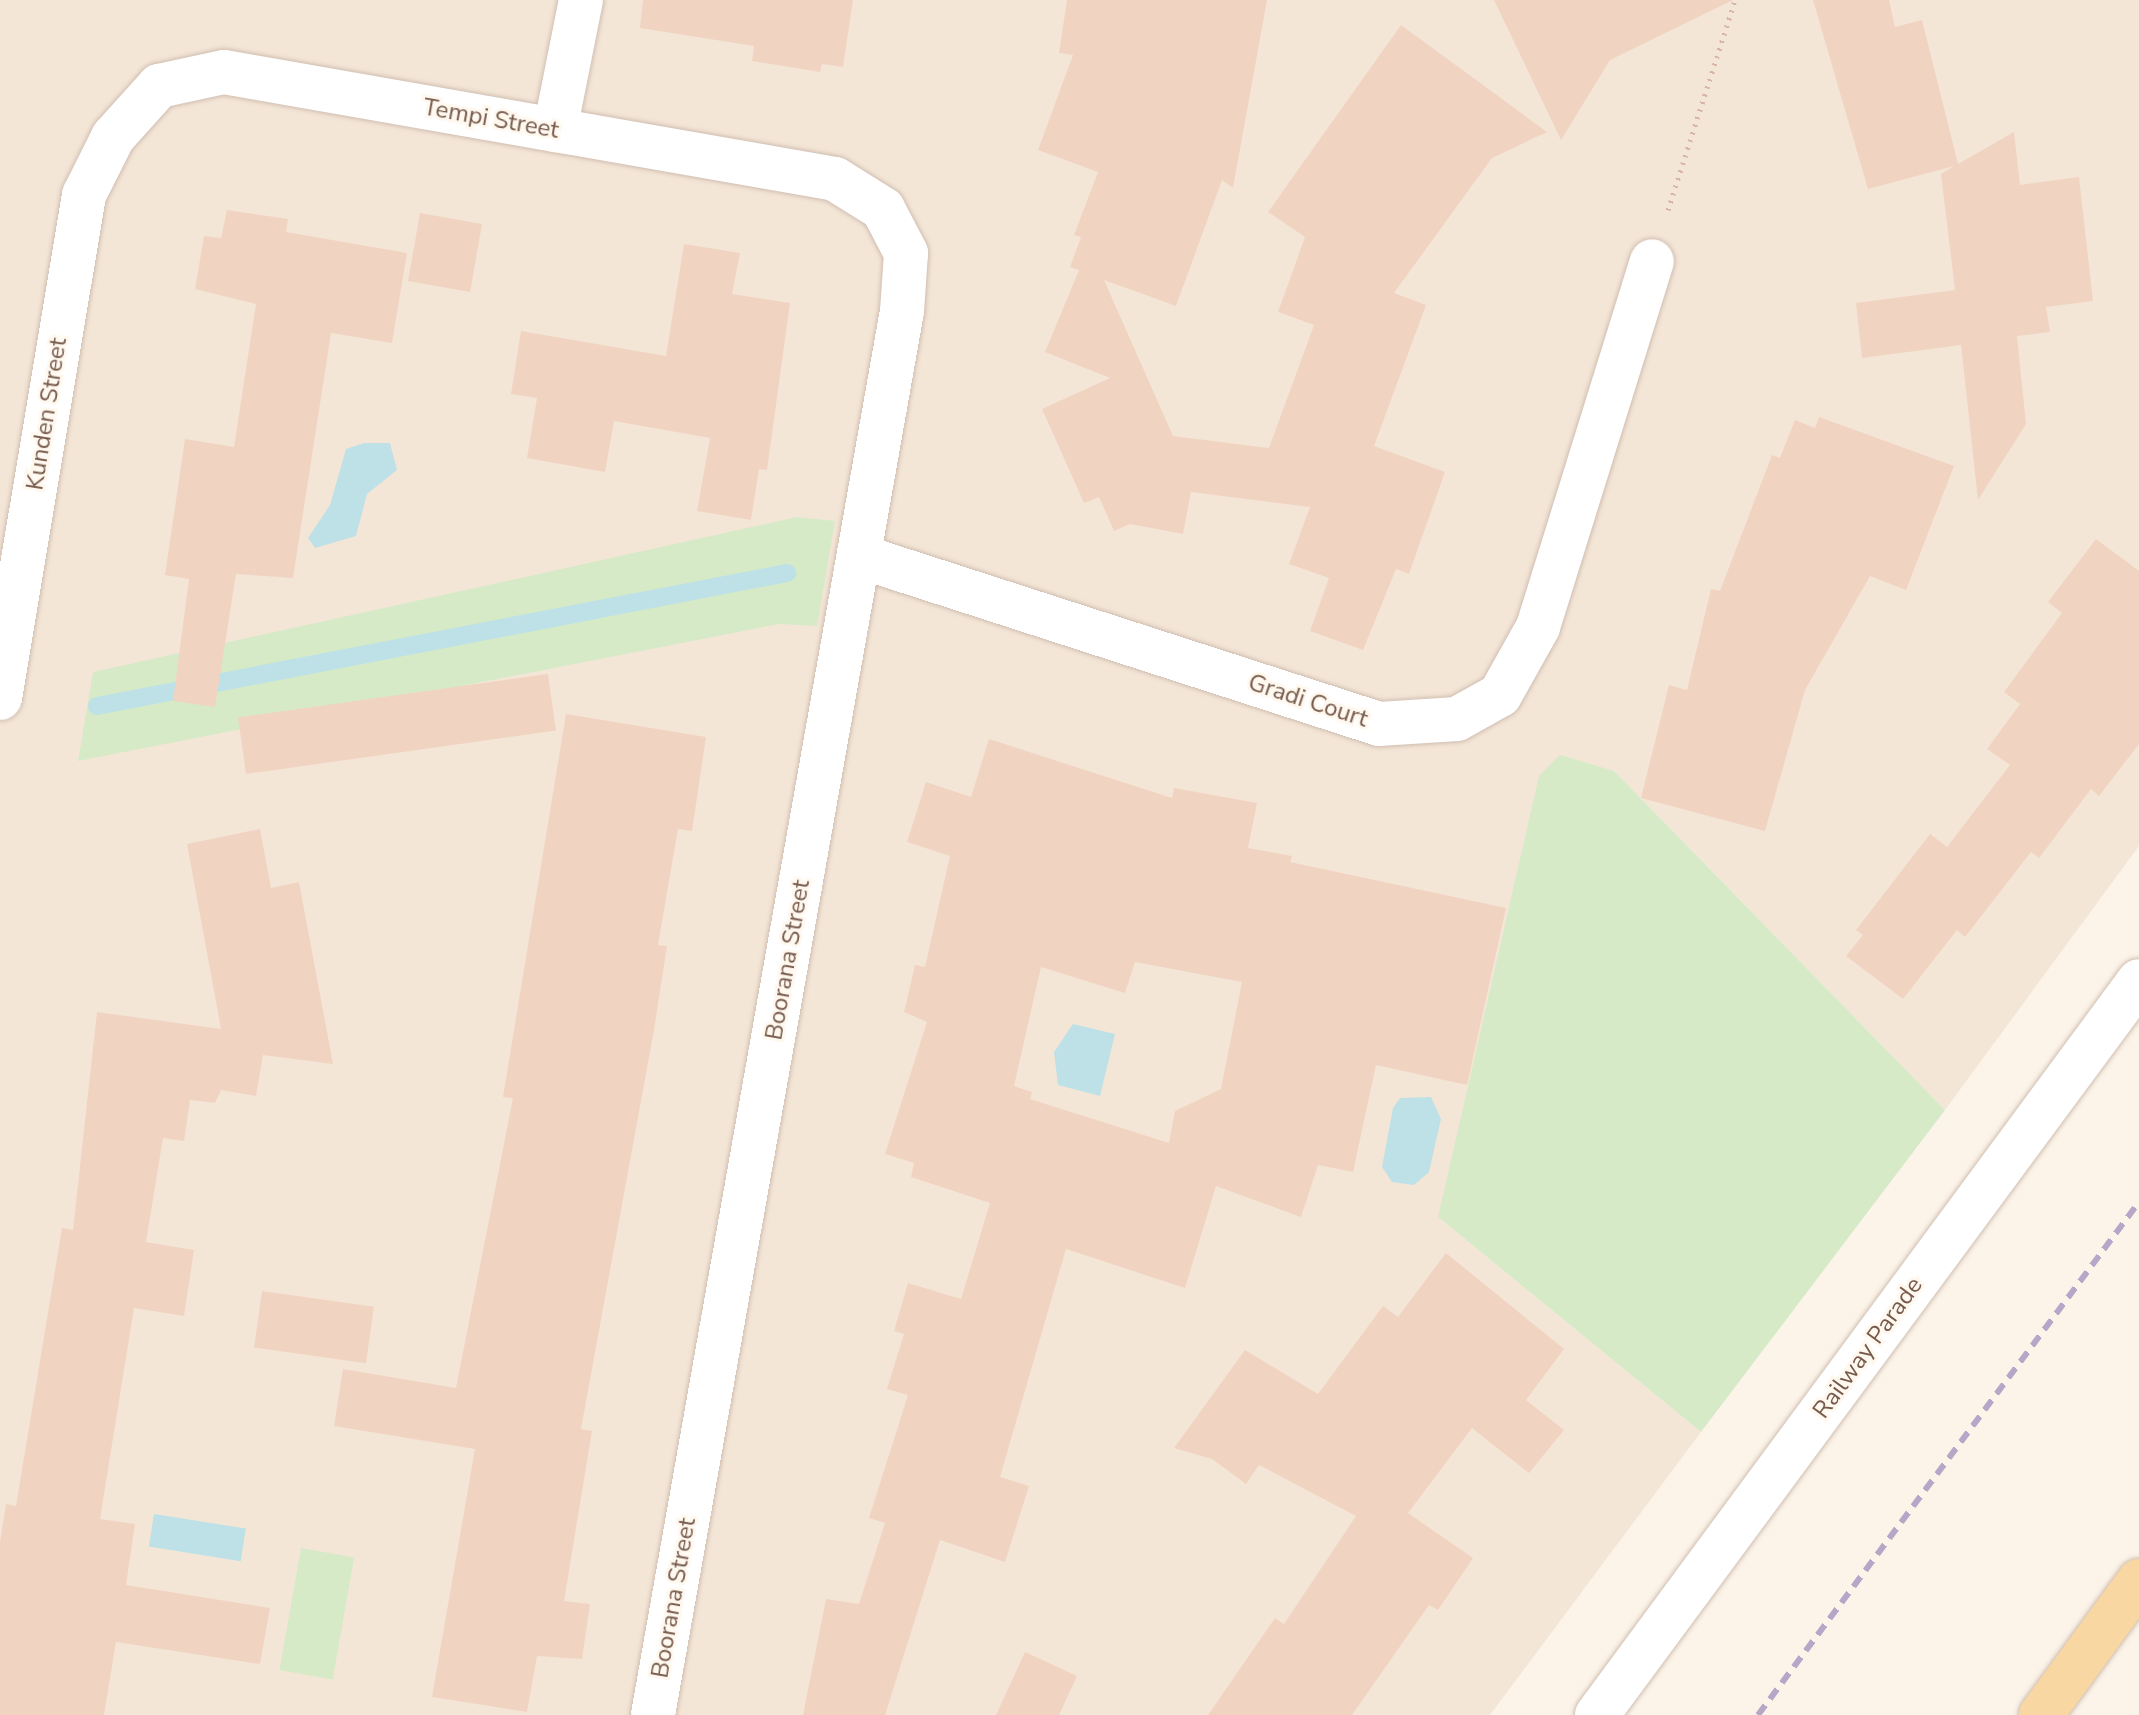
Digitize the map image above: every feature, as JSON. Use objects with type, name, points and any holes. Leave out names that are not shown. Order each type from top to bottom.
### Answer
[{"type":"main road","points":[[2041,1715],[2139,1581]]},
{"type":"street","points":[[555,130],[581,0]]},
{"type":"street","name":"Tempi Street","points":[[113,137],[159,86],[224,72],[835,179],[883,209]]},
{"type":"street","name":"Kunden Street","points":[[0,698],[84,195],[113,137]]},
{"type":"street","name":"Boorana Street","points":[[653,1715],[859,556],[905,268],[906,253],[883,209]]},
{"type":"street","name":"Gradi Court","points":[[859,556],[1379,724],[1457,719],[1500,695],[1538,627],[1652,261]]},
{"type":"street","name":"Railway Parade","points":[[1597,1715],[2139,981]]},
{"type":"path","points":[[1652,261],[1735,0]]},
{"type":"shaded area","points":[[0,0],[2139,0],[2139,846],[1945,1110],[1614,771],[1438,1217],[1701,1432],[1490,1715],[0,1715]]},
{"type":"green space","points":[[797,517],[835,521],[817,626],[779,624],[78,761],[93,672]]},
{"type":"green space","points":[[1560,755],[1614,771],[1945,1110],[1701,1432],[1438,1217],[1539,776]]},
{"type":"green space","points":[[301,1548],[354,1557],[333,1679],[279,1670]]},
{"type":"water","points":[[364,443],[390,443],[397,470],[367,494],[356,536],[315,548],[308,538],[330,505],[346,449]]},
{"type":"water","points":[[1073,1024],[1115,1034],[1100,1096],[1058,1085],[1054,1052]]},
{"type":"water","points":[[1431,1097],[1441,1119],[1429,1172],[1414,1185],[1392,1182],[1382,1167],[1393,1108],[1400,1098]]},
{"type":"water","points":[[154,1514],[246,1529],[241,1561],[149,1547]]},
{"type":"building","points":[[643,0],[853,0],[843,67],[822,64],[820,72],[752,61],[754,46],[640,28]]},
{"type":"building","points":[[1067,0],[1267,0],[1233,188],[1222,180],[1176,306],[1104,280],[1173,436],[1269,448],[1314,325],[1278,312],[1305,237],[1268,212],[1401,25],[1547,132],[1492,158],[1394,293],[1426,305],[1374,446],[1445,472],[1409,574],[1396,569],[1363,650],[1310,631],[1329,578],[1289,564],[1310,507],[1191,492],[1183,534],[1130,524],[1114,531],[1099,497],[1084,503],[1042,409],[1110,378],[1045,352],[1079,270],[1070,267],[1081,237],[1074,235],[1098,172],[1038,150],[1073,55],[1059,53]]},
{"type":"building","points":[[1494,0],[1733,0],[1610,60],[1561,140]]},
{"type":"building","points":[[1813,0],[1889,0],[1895,27],[1922,20],[1958,164],[2014,132],[2020,185],[2079,177],[2093,301],[2046,307],[2050,332],[2017,336],[2026,424],[1978,500],[1961,345],[1862,358],[1856,303],[1955,290],[1941,174],[1954,166],[1868,189]]},
{"type":"building","points":[[227,210],[288,219],[286,232],[407,253],[392,343],[331,333],[293,578],[236,574],[215,707],[173,701],[189,579],[165,575],[185,439],[234,447],[256,304],[195,289],[204,236],[221,238]]},
{"type":"building","points":[[420,213],[482,224],[470,292],[408,281]]},
{"type":"building","points":[[684,244],[740,253],[732,294],[790,303],[767,470],[759,469],[751,520],[697,511],[710,438],[614,421],[605,472],[527,458],[537,398],[511,394],[521,331],[666,356]]},
{"type":"building","points":[[1819,417],[1954,466],[1906,590],[1870,576],[1805,690],[1765,831],[1641,798],[1669,685],[1687,690],[1711,589],[1720,591],[1772,455],[1780,458],[1795,420],[1815,428]]},
{"type":"building","points":[[2096,539],[2139,571],[2139,744],[2099,796],[2091,789],[2039,858],[2031,852],[1965,937],[1957,930],[1903,999],[1846,956],[1863,935],[1856,930],[1930,834],[1947,847],[2010,765],[1987,749],[2020,704],[2004,692],[2062,613],[2048,602]]},
{"type":"building","points":[[548,674],[556,730],[246,774],[238,718]]},
{"type":"building","points":[[566,714],[706,737],[692,831],[678,829],[658,945],[667,946],[654,1030],[581,1429],[592,1431],[564,1601],[590,1604],[582,1659],[537,1656],[527,1712],[432,1697],[475,1449],[334,1426],[343,1369],[456,1388],[513,1098],[503,1097]]},
{"type":"building","points":[[989,739],[1172,798],[1174,788],[1257,803],[1248,848],[1292,856],[1290,862],[1506,908],[1467,1085],[1376,1065],[1353,1172],[1318,1165],[1301,1217],[1216,1186],[1185,1288],[1066,1249],[1000,1477],[1029,1486],[1005,1562],[940,1540],[885,1715],[803,1715],[826,1599],[859,1604],[885,1523],[869,1518],[908,1395],[887,1389],[904,1334],[894,1331],[908,1283],[961,1299],[990,1203],[911,1177],[914,1163],[885,1154],[927,1022],[904,1012],[915,965],[925,967],[950,856],[907,842],[926,782],[971,797]],"holes":[[[1135,962],[1242,982],[1221,1089],[1175,1111],[1169,1143],[1030,1099],[1032,1092],[1014,1086],[1041,967],[1125,993]]]},
{"type":"building","points":[[260,829],[271,888],[299,882],[333,1064],[263,1055],[256,1096],[221,1090],[215,1103],[190,1100],[184,1141],[163,1138],[146,1242],[194,1250],[184,1316],[134,1308],[100,1519],[135,1524],[126,1585],[270,1608],[260,1664],[116,1642],[104,1715],[0,1715],[0,1542],[6,1504],[16,1506],[62,1228],[73,1230],[97,1012],[221,1029],[187,844]]},
{"type":"building","points":[[1446,1253],[1564,1349],[1526,1400],[1564,1430],[1529,1473],[1472,1428],[1408,1513],[1473,1558],[1438,1610],[1429,1605],[1352,1715],[1208,1715],[1275,1618],[1284,1624],[1356,1516],[1259,1465],[1246,1484],[1212,1459],[1174,1448],[1245,1350],[1318,1394],[1383,1306],[1398,1317]]},
{"type":"building","points":[[262,1291],[374,1307],[366,1363],[254,1347]]},
{"type":"building","points":[[1025,1652],[1077,1676],[1059,1715],[996,1715]]},
{"type":"waterway","points":[[97,706],[787,573]]},
{"type":"railway","points":[[1758,1715],[2139,1202]]}]
